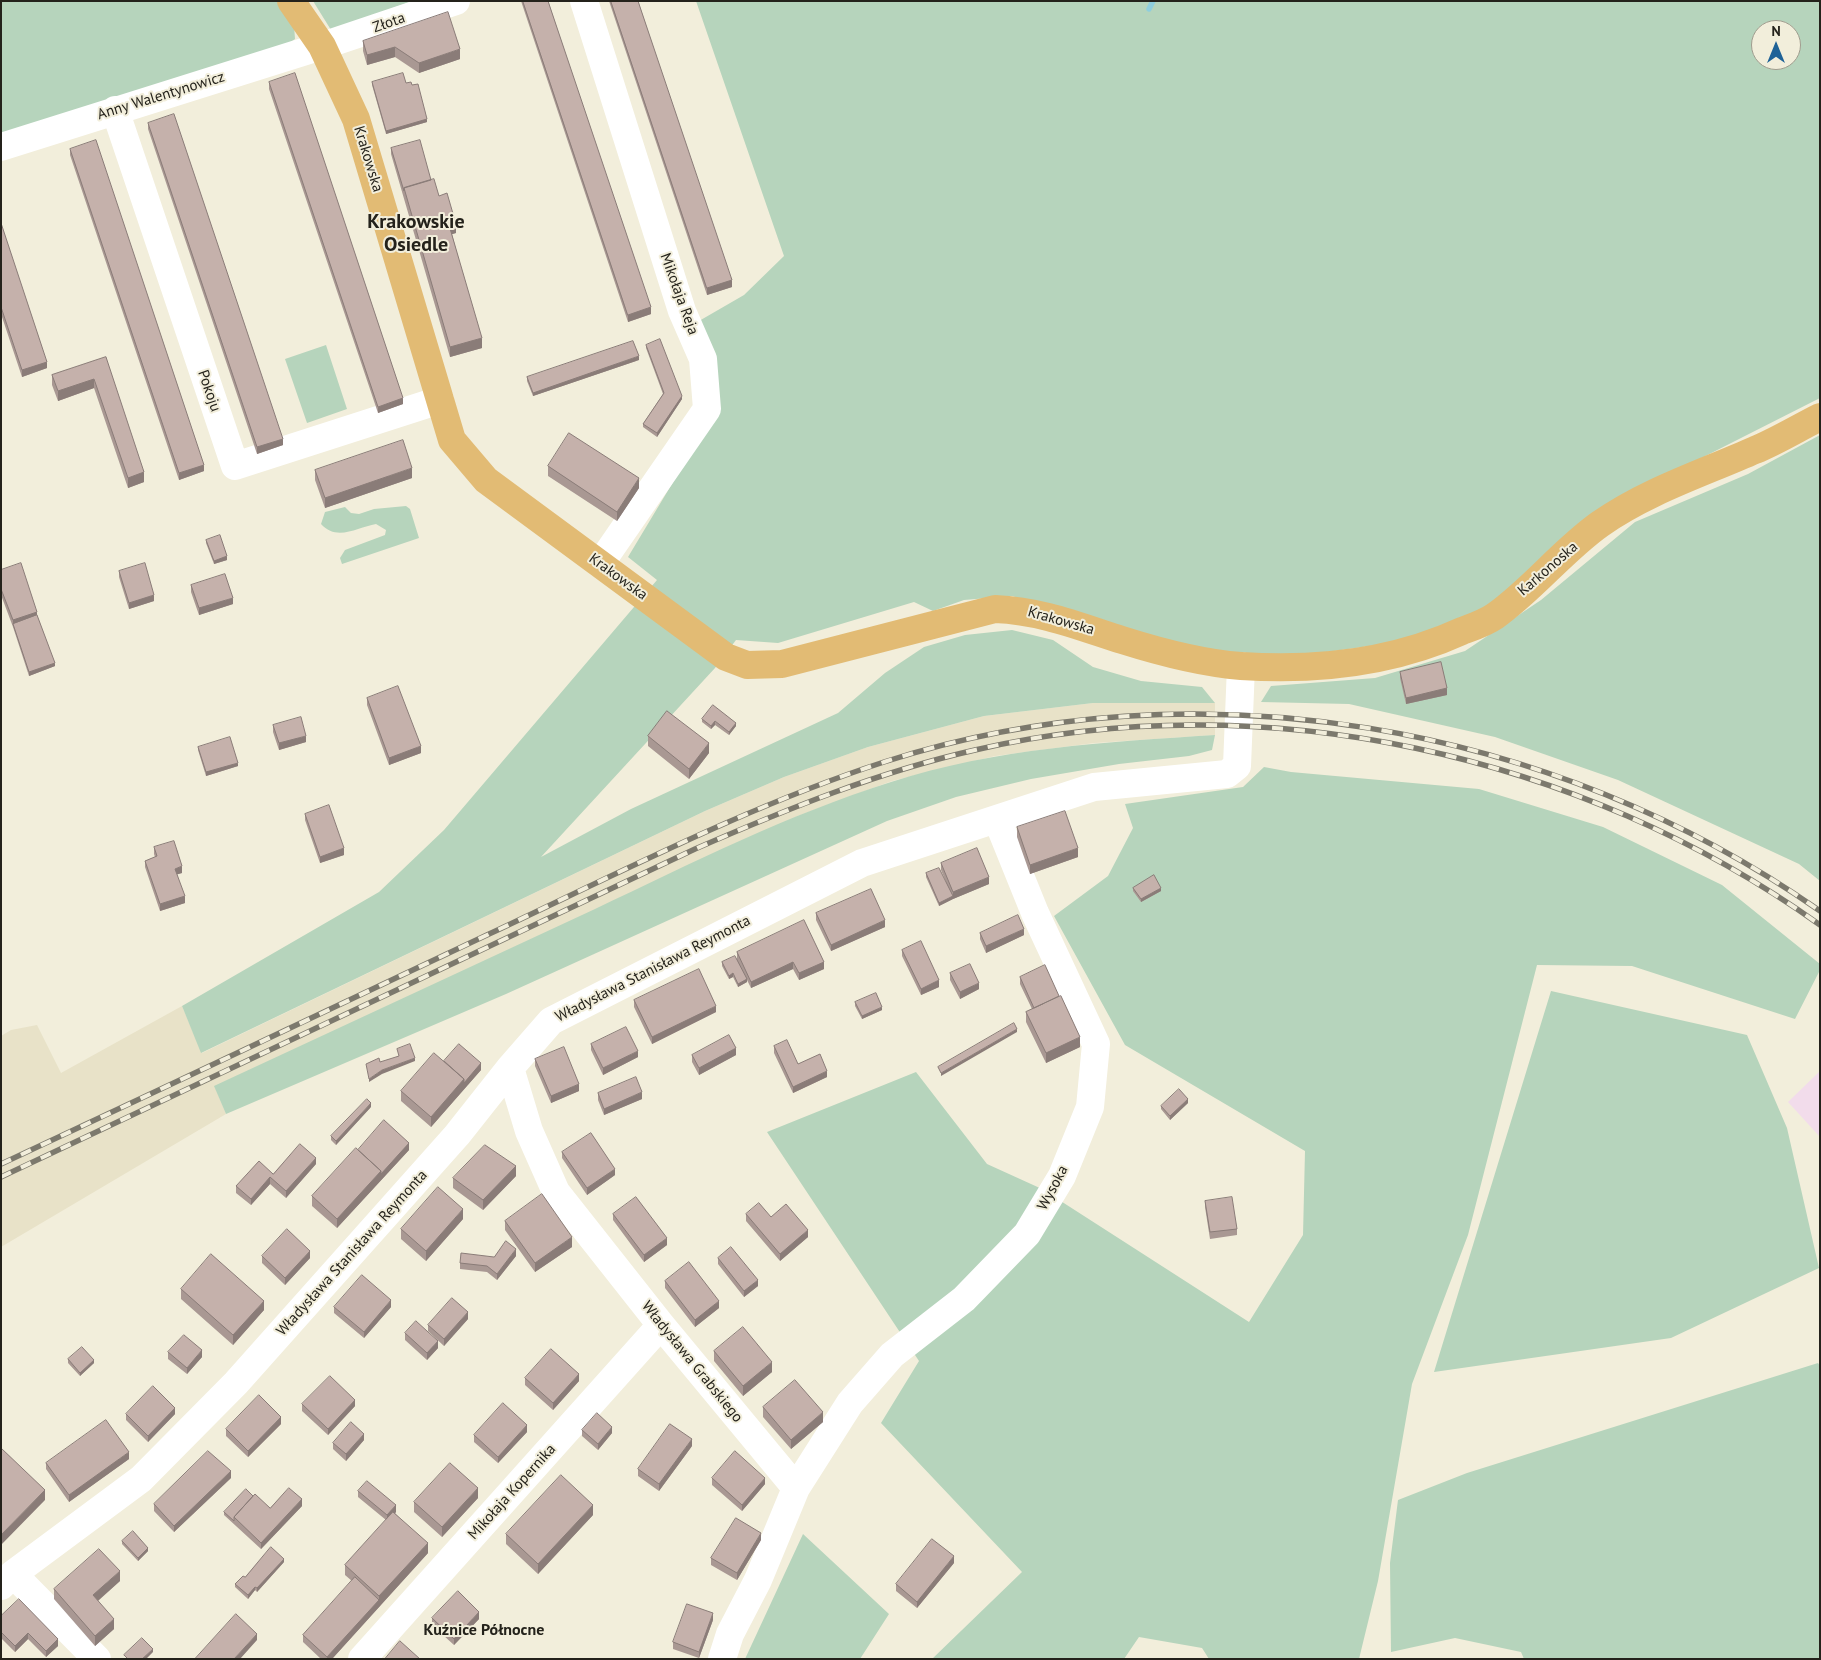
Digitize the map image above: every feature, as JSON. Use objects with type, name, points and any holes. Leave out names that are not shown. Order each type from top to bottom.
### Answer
[{"type":"main road","name":"Krakowska","points":[[291,1],[322,46],[356,119],[452,440],[486,480],[726,657],[747,665],[782,664],[996,609],[1025,610],[1058,618],[1124,641],[1195,660],[1251,666]]},
{"type":"main road","name":"Karkonoska","points":[[1251,666],[1336,665],[1395,656],[1446,639],[1494,617],[1600,524],[1660,490],[1758,449],[1820,417]]},
{"type":"street","name":"Złota","points":[[322,46],[456,1]]},
{"type":"street","name":"Mikołaja Reja","points":[[584,1],[682,311],[703,359],[707,409],[607,569]]},
{"type":"street","name":"Anny Walentynowicz","points":[[1,147],[322,46]]},
{"type":"street","name":"Pokoju","points":[[115,110],[235,466],[440,400]]},
{"type":"street","name":"Władysława Stanisława Reymonta","points":[[7,1580],[141,1479],[236,1383],[457,1135],[510,1068],[551,1021],[638,975],[862,863],[1094,787],[1227,774],[1237,766],[1238,694],[1251,666]]},
{"type":"street","name":"Wysoka","points":[[796,1488],[850,1403],[892,1355],[964,1299],[1027,1234],[1062,1176],[1090,1107],[1096,1044],[1036,913],[997,819]]},
{"type":"street","name":"Władysława Grabskiego","points":[[510,1068],[530,1131],[556,1192],[661,1325],[796,1488]]},
{"type":"street","name":"Mikołaja Kopernika","points":[[362,1659],[661,1325]]},
{"type":"street","points":[[722,1659],[730,1634],[758,1580],[796,1488]]},
{"type":"street","points":[[7,1580],[97,1659]]},
{"type":"shaded area","points":[[1093,703],[1215,703],[1215,735],[1094,743],[995,756],[892,781],[798,816],[215,1087],[226,1114],[1,1247],[1,1036],[11,1030],[37,1025],[61,1073],[182,1006],[202,1053],[705,811],[784,777],[868,747],[984,716]]},
{"type":"shaded area","points":[[1820,1071],[1820,1137],[1788,1102]]},
{"type":"green space","points":[[1,1],[277,1],[294,25],[295,39],[285,46],[1,136]]},
{"type":"green space","points":[[313,1],[413,1],[331,30]]},
{"type":"green space","points":[[696,1],[1820,1],[1820,398],[1662,478],[1488,607],[1442,627],[1391,643],[1313,654],[1261,655],[1198,652],[1012,596],[964,600],[933,611],[914,602],[778,643],[736,640],[715,668],[541,857],[631,809],[838,713],[885,673],[924,647],[965,635],[1012,630],[1053,640],[1093,667],[1141,681],[1202,687],[1215,703],[1093,703],[984,716],[868,747],[784,777],[705,811],[201,1053],[182,1006],[379,892],[444,830],[657,580],[628,557],[717,409],[699,321],[744,295],[784,256]]},
{"type":"green space","points":[[326,345],[347,409],[307,423],[285,359]]},
{"type":"green space","points":[[1820,435],[1820,881],[1799,864],[1618,780],[1495,737],[1349,704],[1261,702],[1271,686],[1375,678],[1465,651],[1541,600],[1635,522],[1748,474]]},
{"type":"green space","points":[[406,506],[410,509],[419,538],[342,564],[340,558],[345,550],[385,535],[386,530],[376,524],[341,533],[327,529],[321,524],[325,512],[345,507],[351,513],[359,514],[374,509]]},
{"type":"green space","points":[[1215,735],[1212,750],[1189,756],[1119,764],[1031,779],[956,797],[887,821],[506,994],[226,1114],[214,1086],[741,840],[853,795],[931,771],[1011,754],[1092,744]]},
{"type":"green space","points":[[1264,767],[1291,772],[1479,789],[1603,827],[1722,885],[1820,964],[1820,970],[1795,1019],[1632,966],[1537,965],[1468,1235],[1412,1384],[1378,1581],[1359,1659],[1209,1659],[1202,1648],[1139,1637],[1124,1659],[932,1659],[1022,1572],[881,1423],[919,1361],[767,1132],[916,1072],[987,1164],[1042,1189],[1249,1322],[1303,1235],[1305,1151],[1125,1045],[1054,916],[1108,876],[1133,828],[1125,804],[1243,787]]},
{"type":"green space","points":[[1551,991],[1747,1035],[1787,1128],[1819,1268],[1671,1338],[1434,1372]]},
{"type":"green space","points":[[1818,1363],[1820,1366],[1820,1659],[1524,1659],[1521,1652],[1455,1638],[1391,1652],[1390,1563],[1398,1500],[1467,1473]]},
{"type":"green space","points":[[803,1534],[889,1614],[860,1659],[745,1659]]},
{"type":"building","points":[[523,1],[548,1],[651,307],[628,315]]},
{"type":"building","points":[[611,1],[638,1],[732,280],[707,288]]},
{"type":"building","points":[[448,12],[460,49],[419,63],[395,47],[367,55],[363,41]]},
{"type":"building","points":[[295,73],[403,398],[378,407],[269,82]]},
{"type":"building","points":[[403,73],[406,83],[418,84],[427,119],[386,131],[372,82]]},
{"type":"building","points":[[174,114],[283,439],[257,447],[148,123]]},
{"type":"building","points":[[96,140],[204,465],[179,473],[70,149]]},
{"type":"building","points":[[420,140],[431,180],[404,188],[404,191],[391,148]]},
{"type":"building","points":[[434,179],[439,196],[447,193],[456,224],[449,225],[482,338],[450,347],[404,188]]},
{"type":"building","points":[[1,223],[47,362],[22,370],[1,307]]},
{"type":"building","points":[[660,339],[682,396],[657,433],[643,424],[664,393],[646,345]]},
{"type":"building","points":[[633,341],[639,356],[533,393],[527,377]]},
{"type":"building","points":[[106,357],[144,472],[128,478],[94,379],[58,391],[52,375]]},
{"type":"building","points":[[569,433],[639,478],[617,512],[548,466]]},
{"type":"building","points":[[403,440],[412,468],[325,498],[315,470]]},
{"type":"building","points":[[220,535],[227,556],[214,561],[206,540]]},
{"type":"building","points":[[21,563],[37,612],[13,620],[1,589],[1,570]]},
{"type":"building","points":[[145,563],[154,595],[129,603],[119,571]]},
{"type":"building","points":[[225,574],[233,598],[199,608],[191,585]]},
{"type":"building","points":[[37,615],[55,663],[29,672],[13,624]]},
{"type":"building","points":[[1441,662],[1447,688],[1406,698],[1400,672]]},
{"type":"building","points":[[398,686],[421,746],[389,758],[367,698]]},
{"type":"building","points":[[713,705],[736,723],[729,732],[715,721],[711,726],[702,719]]},
{"type":"building","points":[[667,711],[709,743],[689,769],[648,736]]},
{"type":"building","points":[[301,717],[306,736],[279,743],[273,725]]},
{"type":"building","points":[[230,737],[238,763],[206,772],[198,747]]},
{"type":"building","points":[[329,805],[344,848],[320,857],[305,814]]},
{"type":"building","points":[[1065,811],[1078,848],[1030,865],[1017,827]]},
{"type":"building","points":[[174,841],[182,866],[175,869],[185,896],[160,904],[145,861],[157,856],[154,847]]},
{"type":"building","points":[[977,848],[989,877],[953,892],[941,863]]},
{"type":"building","points":[[939,868],[953,896],[939,903],[926,873]]},
{"type":"building","points":[[1154,875],[1161,888],[1141,899],[1133,888]]},
{"type":"building","points":[[871,889],[885,920],[831,945],[816,913]]},
{"type":"building","points":[[1018,915],[1024,929],[986,946],[980,933]]},
{"type":"building","points":[[804,920],[824,962],[799,973],[793,962],[751,982],[737,952]]},
{"type":"building","points":[[921,941],[939,980],[921,989],[902,950]]},
{"type":"building","points":[[735,956],[747,979],[738,984],[733,973],[729,976],[722,962]]},
{"type":"building","points":[[970,964],[979,983],[960,992],[950,973]]},
{"type":"building","points":[[1045,965],[1059,996],[1034,1008],[1020,977]]},
{"type":"building","points":[[699,969],[716,1006],[652,1037],[634,1000]]},
{"type":"building","points":[[876,993],[882,1007],[862,1016],[855,1002]]},
{"type":"building","points":[[1061,996],[1080,1037],[1046,1053],[1026,1012]]},
{"type":"building","points":[[1014,1023],[1017,1029],[941,1073],[938,1067]]},
{"type":"building","points":[[626,1027],[638,1051],[603,1068],[591,1044]]},
{"type":"building","points":[[729,1035],[736,1048],[699,1068],[692,1055]]},
{"type":"building","points":[[787,1040],[798,1064],[820,1054],[827,1071],[793,1087],[774,1046]]},
{"type":"building","points":[[410,1044],[415,1058],[382,1070],[369,1079],[366,1064],[379,1058],[380,1062],[399,1056],[397,1049]]},
{"type":"building","points":[[459,1044],[481,1063],[464,1083],[464,1079],[444,1061]]},
{"type":"building","points":[[564,1047],[579,1084],[551,1096],[535,1059]]},
{"type":"building","points":[[434,1053],[464,1079],[431,1117],[401,1091]]},
{"type":"building","points":[[636,1077],[642,1092],[604,1109],[598,1093]]},
{"type":"building","points":[[1179,1089],[1188,1099],[1170,1116],[1161,1106]]},
{"type":"building","points":[[367,1099],[371,1103],[336,1141],[331,1136]]},
{"type":"building","points":[[384,1120],[409,1143],[381,1174],[381,1171],[358,1150]]},
{"type":"building","points":[[591,1133],[615,1169],[587,1188],[562,1152]]},
{"type":"building","points":[[300,1144],[316,1158],[286,1191],[270,1177],[251,1199],[236,1186],[259,1161],[273,1174]]},
{"type":"building","points":[[485,1145],[516,1166],[483,1200],[453,1178]]},
{"type":"building","points":[[356,1148],[381,1171],[337,1219],[312,1196]]},
{"type":"building","points":[[438,1187],[463,1209],[426,1251],[401,1229]]},
{"type":"building","points":[[542,1194],[572,1237],[535,1263],[505,1221]]},
{"type":"building","points":[[636,1197],[667,1238],[644,1255],[613,1214]]},
{"type":"building","points":[[1232,1197],[1237,1229],[1210,1232],[1205,1201]]},
{"type":"building","points":[[759,1203],[771,1217],[786,1204],[808,1230],[780,1254],[746,1214]]},
{"type":"building","points":[[287,1229],[310,1251],[285,1278],[262,1256]]},
{"type":"building","points":[[506,1241],[516,1249],[497,1274],[487,1266],[460,1263],[461,1253],[494,1257]]},
{"type":"building","points":[[731,1247],[758,1280],[744,1291],[718,1258]]},
{"type":"building","points":[[211,1254],[264,1301],[233,1335],[181,1289]]},
{"type":"building","points":[[689,1262],[719,1301],[695,1320],[665,1281]]},
{"type":"building","points":[[362,1275],[391,1300],[364,1332],[334,1307]]},
{"type":"building","points":[[452,1298],[468,1312],[444,1339],[428,1325]]},
{"type":"building","points":[[416,1321],[438,1341],[427,1353],[405,1333]]},
{"type":"building","points":[[743,1327],[772,1362],[743,1386],[714,1351]]},
{"type":"building","points":[[184,1335],[202,1350],[187,1368],[168,1352]]},
{"type":"building","points":[[82,1347],[94,1360],[80,1373],[68,1359]]},
{"type":"building","points":[[551,1349],[579,1374],[553,1403],[525,1378]]},
{"type":"building","points":[[330,1376],[355,1400],[328,1429],[302,1404]]},
{"type":"building","points":[[795,1380],[823,1412],[791,1440],[763,1407]]},
{"type":"building","points":[[153,1386],[175,1408],[148,1436],[126,1414]]},
{"type":"building","points":[[259,1395],[281,1417],[248,1451],[226,1429]]},
{"type":"building","points":[[503,1403],[527,1425],[498,1457],[474,1435]]},
{"type":"building","points":[[597,1413],[612,1427],[598,1444],[582,1430]]},
{"type":"building","points":[[106,1420],[129,1452],[69,1495],[46,1463]]},
{"type":"building","points":[[351,1422],[364,1434],[346,1454],[333,1443]]},
{"type":"building","points":[[670,1424],[692,1439],[659,1484],[638,1469]]},
{"type":"building","points":[[1,1448],[45,1490],[1,1535]]},
{"type":"building","points":[[208,1451],[231,1471],[174,1526],[154,1504]]},
{"type":"building","points":[[735,1451],[765,1478],[742,1505],[712,1478]]},
{"type":"building","points":[[450,1463],[478,1488],[442,1527],[414,1502]]},
{"type":"building","points":[[561,1475],[593,1505],[538,1564],[506,1534]]},
{"type":"building","points":[[367,1481],[396,1505],[387,1515],[358,1491]]},
{"type":"building","points":[[289,1488],[302,1499],[261,1543],[234,1517],[255,1494],[270,1508]]},
{"type":"building","points":[[246,1489],[253,1496],[234,1517],[234,1521],[224,1512]]},
{"type":"building","points":[[393,1512],[428,1543],[379,1596],[345,1565]]},
{"type":"building","points":[[736,1518],[761,1533],[737,1573],[711,1558]]},
{"type":"building","points":[[133,1531],[148,1548],[138,1558],[122,1541]]},
{"type":"building","points":[[932,1539],[954,1556],[917,1602],[896,1584]]},
{"type":"building","points":[[271,1547],[284,1559],[248,1595],[235,1584],[243,1576],[245,1577]]},
{"type":"building","points":[[99,1549],[120,1571],[93,1595],[114,1619],[95,1636],[54,1589]]},
{"type":"building","points":[[355,1577],[379,1600],[327,1657],[303,1635]]},
{"type":"building","points":[[458,1591],[479,1612],[454,1639],[432,1618]]},
{"type":"building","points":[[19,1599],[58,1639],[46,1651],[28,1633],[15,1646],[1,1632],[1,1616]]},
{"type":"building","points":[[687,1604],[713,1613],[699,1652],[673,1642]]},
{"type":"building","points":[[236,1614],[257,1634],[234,1659],[195,1659]]},
{"type":"building","points":[[142,1638],[153,1649],[142,1659],[128,1659],[124,1655]]},
{"type":"building","points":[[400,1641],[420,1659],[385,1659]]},
{"type":"waterway","points":[[1149,9],[1153,1]]},
{"type":"railway","points":[[1,1164],[635,864],[734,820],[783,799],[884,762],[1003,732],[1125,716],[1247,715],[1369,728],[1489,755],[1605,794],[1716,846],[1820,911]]},
{"type":"railway","points":[[1,1177],[695,849],[764,820],[868,780],[903,769],[975,750],[1084,731],[1195,725],[1306,731],[1416,748],[1523,777],[1627,816],[1727,866],[1820,925]]},
{"type":"district","name":"Krakowskie Osiedle","points":[[416,234]]},
{"type":"district","name":"Kuźnice Północne","points":[[484,1630]]}]
